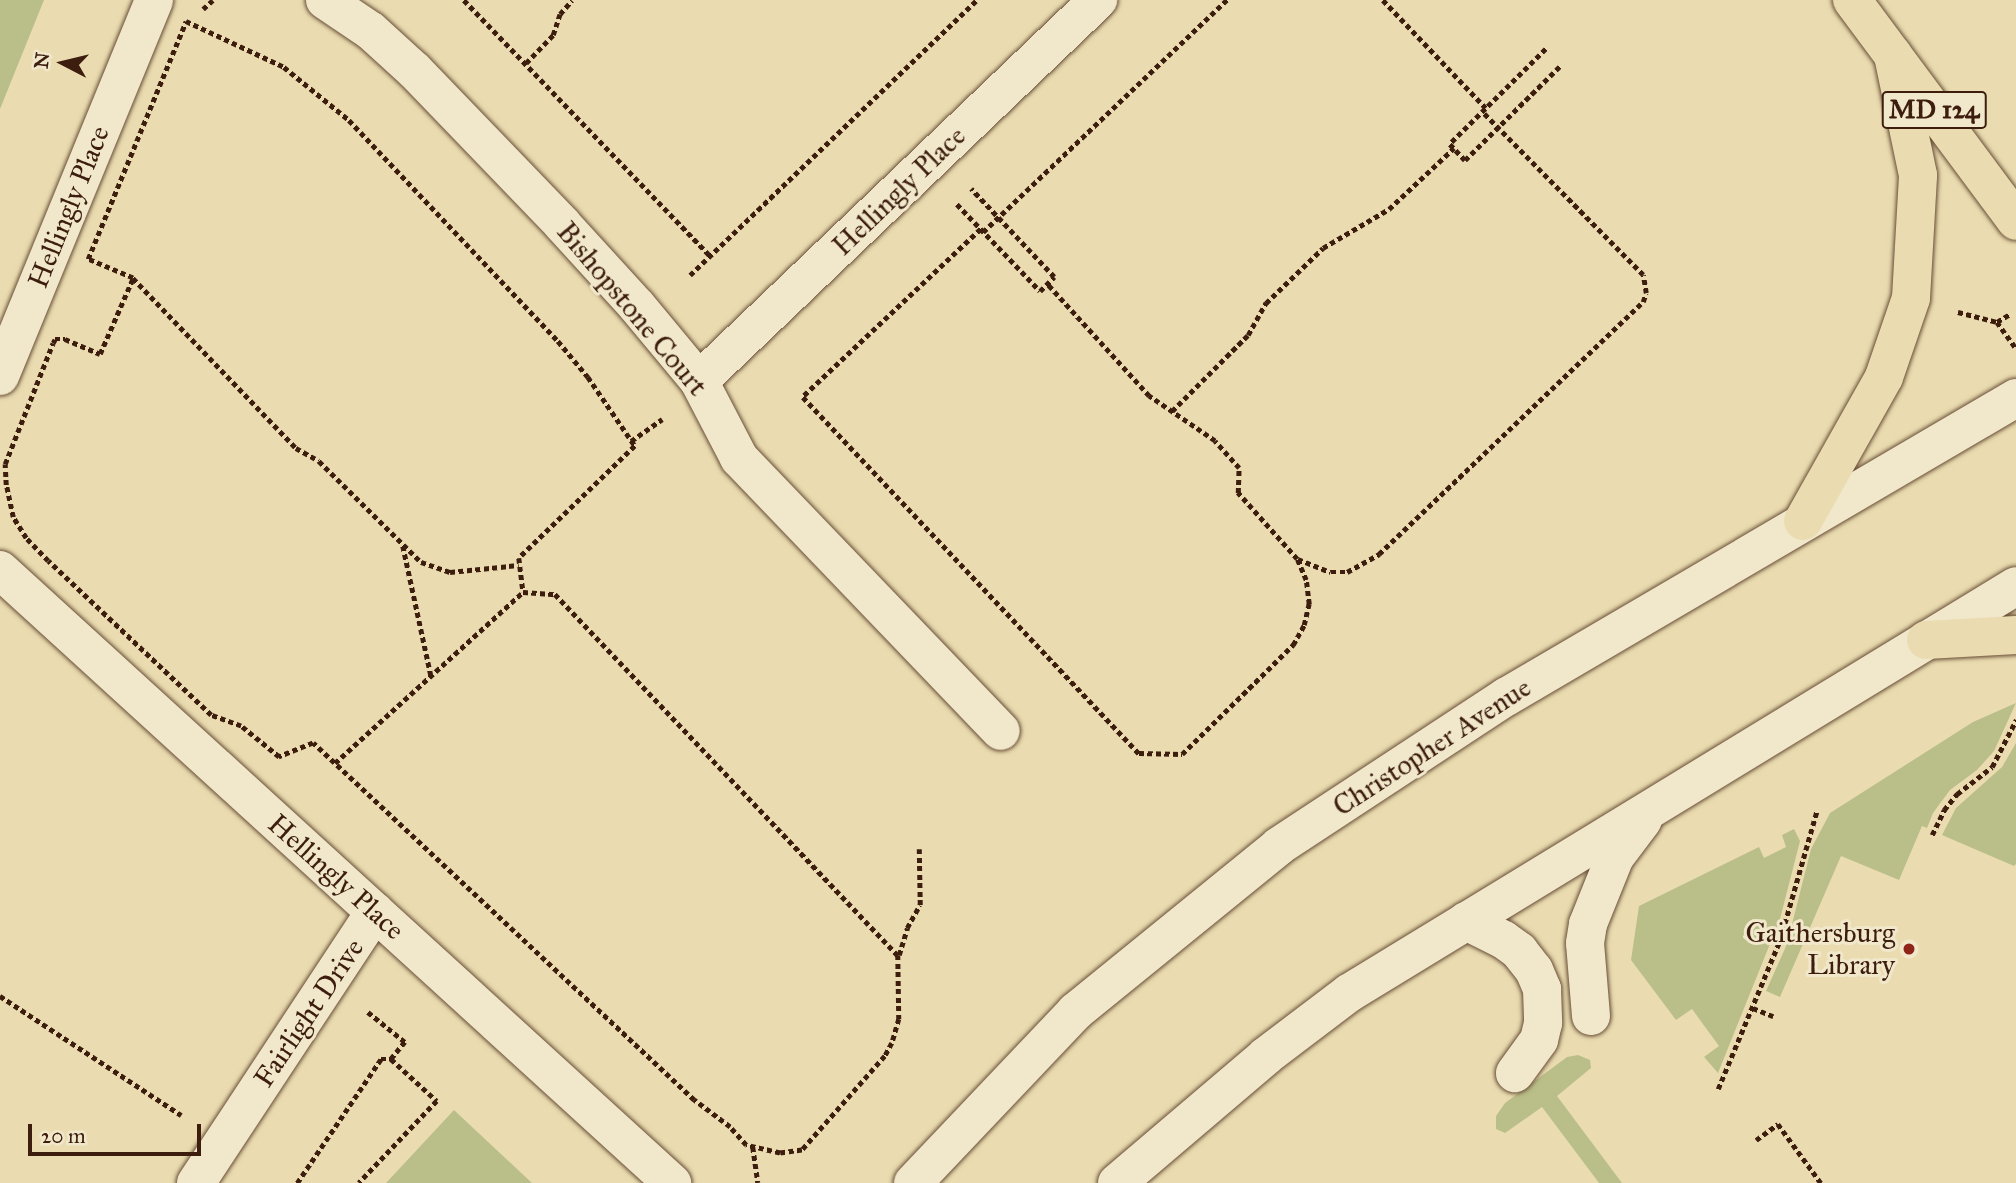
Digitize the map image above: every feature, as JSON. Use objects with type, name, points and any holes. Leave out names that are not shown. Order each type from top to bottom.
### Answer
[{"type":"main road","name":"MD 124","points":[[1852,0],[2016,221]]},
{"type":"main road","points":[[1803,521],[1884,377],[1911,298],[1918,175],[1893,55]]},
{"type":"main road","points":[[1926,640],[2016,635]]},
{"type":"street","name":"Hellingly Place","points":[[0,376],[154,0]]},
{"type":"street","name":"Bishopstone Court","points":[[326,0],[370,31],[444,100],[599,264],[699,381],[739,458],[1001,731]]},
{"type":"street","name":"Hellingly Place","points":[[699,381],[1098,0]]},
{"type":"street","name":"Christopher Avenue","points":[[913,1183],[1075,1012],[1279,846],[1506,697],[2016,398]]},
{"type":"street","name":"Hellingly Place","points":[[0,570],[672,1183]]},
{"type":"street","points":[[1117,1183],[1266,1056],[1349,993],[2016,586]]},
{"type":"street","points":[[1591,1016],[1585,956],[1588,923],[1615,857],[1658,803]]},
{"type":"street","name":"Fairlight Drive","points":[[196,1183],[375,912]]},
{"type":"street","points":[[1466,920],[1519,951],[1534,970],[1542,989],[1543,1023],[1539,1040],[1515,1073]]},
{"type":"path","points":[[464,0],[710,256]]},
{"type":"path","points":[[526,63],[553,35],[560,14],[572,0]]},
{"type":"path","points":[[690,275],[977,0]]},
{"type":"path","points":[[1048,284],[1149,396],[1215,441],[1239,468],[1238,493],[1297,559],[1306,580],[1309,604],[1304,625],[1293,645],[1182,754],[1139,753],[803,397],[982,230],[999,218],[1227,0]]},
{"type":"path","points":[[1297,559],[1331,572],[1347,572],[1363,566],[1380,554],[1643,302],[1646,293],[1643,275],[1497,127],[1384,0]]},
{"type":"path","points":[[519,565],[450,572],[421,562],[319,461],[296,448],[132,278],[88,259],[186,21],[284,67],[349,120],[558,341],[588,377],[635,446],[519,558],[523,592]]},
{"type":"path","points":[[1546,49],[1450,144],[1465,160],[1561,65]]},
{"type":"path","points":[[1172,411],[1248,335],[1266,303],[1323,248],[1389,209],[1454,148]]},
{"type":"path","points":[[930,161],[999,218],[1054,277],[1048,284],[1040,291],[982,230],[930,161]]},
{"type":"path","points":[[132,278],[100,354],[65,339],[55,339],[53,343],[5,464],[6,485],[13,517],[26,538],[48,562],[211,715],[241,726],[275,755],[285,756],[313,743],[694,1100],[730,1127],[746,1145],[779,1153],[802,1150],[885,1056],[898,1032],[898,955],[907,928],[920,905],[919,849]]},
{"type":"path","points":[[1949,310],[1997,323],[2015,347]]},
{"type":"path","points":[[1997,323],[2010,314]]},
{"type":"path","points":[[403,546],[432,676]]},
{"type":"path","points":[[335,763],[523,592],[555,594],[898,955]]},
{"type":"path","points":[[1932,835],[1944,810],[1957,794],[1992,767],[2016,720]]},
{"type":"path","points":[[1718,1089],[1780,940],[1817,810]]},
{"type":"path","points":[[330,981],[405,1042],[391,1059]]},
{"type":"path","points":[[0,996],[222,1142]]},
{"type":"path","points":[[1753,1008],[1773,1016]]},
{"type":"path","points":[[297,1183],[382,1059],[391,1059],[437,1101],[359,1183]]},
{"type":"path","points":[[1756,1140],[1778,1124],[1821,1183]]},
{"type":"path","points":[[753,1147],[758,1183]]},
{"type":"green space","points":[[0,0],[44,0],[0,109]]},
{"type":"green space","points":[[2016,703],[1994,751],[1977,770],[1950,790],[1933,813],[1927,828],[1922,826],[1899,880],[1841,856],[1780,997],[1766,991],[1787,944],[1811,849],[1830,813],[1973,722]]},
{"type":"green space","points":[[2016,743],[2014,866],[1942,835],[1956,808],[2002,767]]},
{"type":"green space","points":[[1794,829],[1800,841],[1780,919],[1718,1073],[1704,1057],[1719,1046],[1692,1009],[1676,1020],[1631,960],[1639,906],[1759,847],[1764,858],[1786,847],[1782,835]]},
{"type":"green space","points":[[1578,1055],[1590,1060],[1591,1068],[1557,1096],[1622,1183],[1599,1183],[1542,1107],[1505,1133],[1496,1129],[1496,1116],[1505,1103],[1567,1057]]},
{"type":"green space","points":[[454,1110],[532,1183],[386,1183]]},
{"type":"place","name":"Gaithersburg Library","points":[[1909,949]]}]
